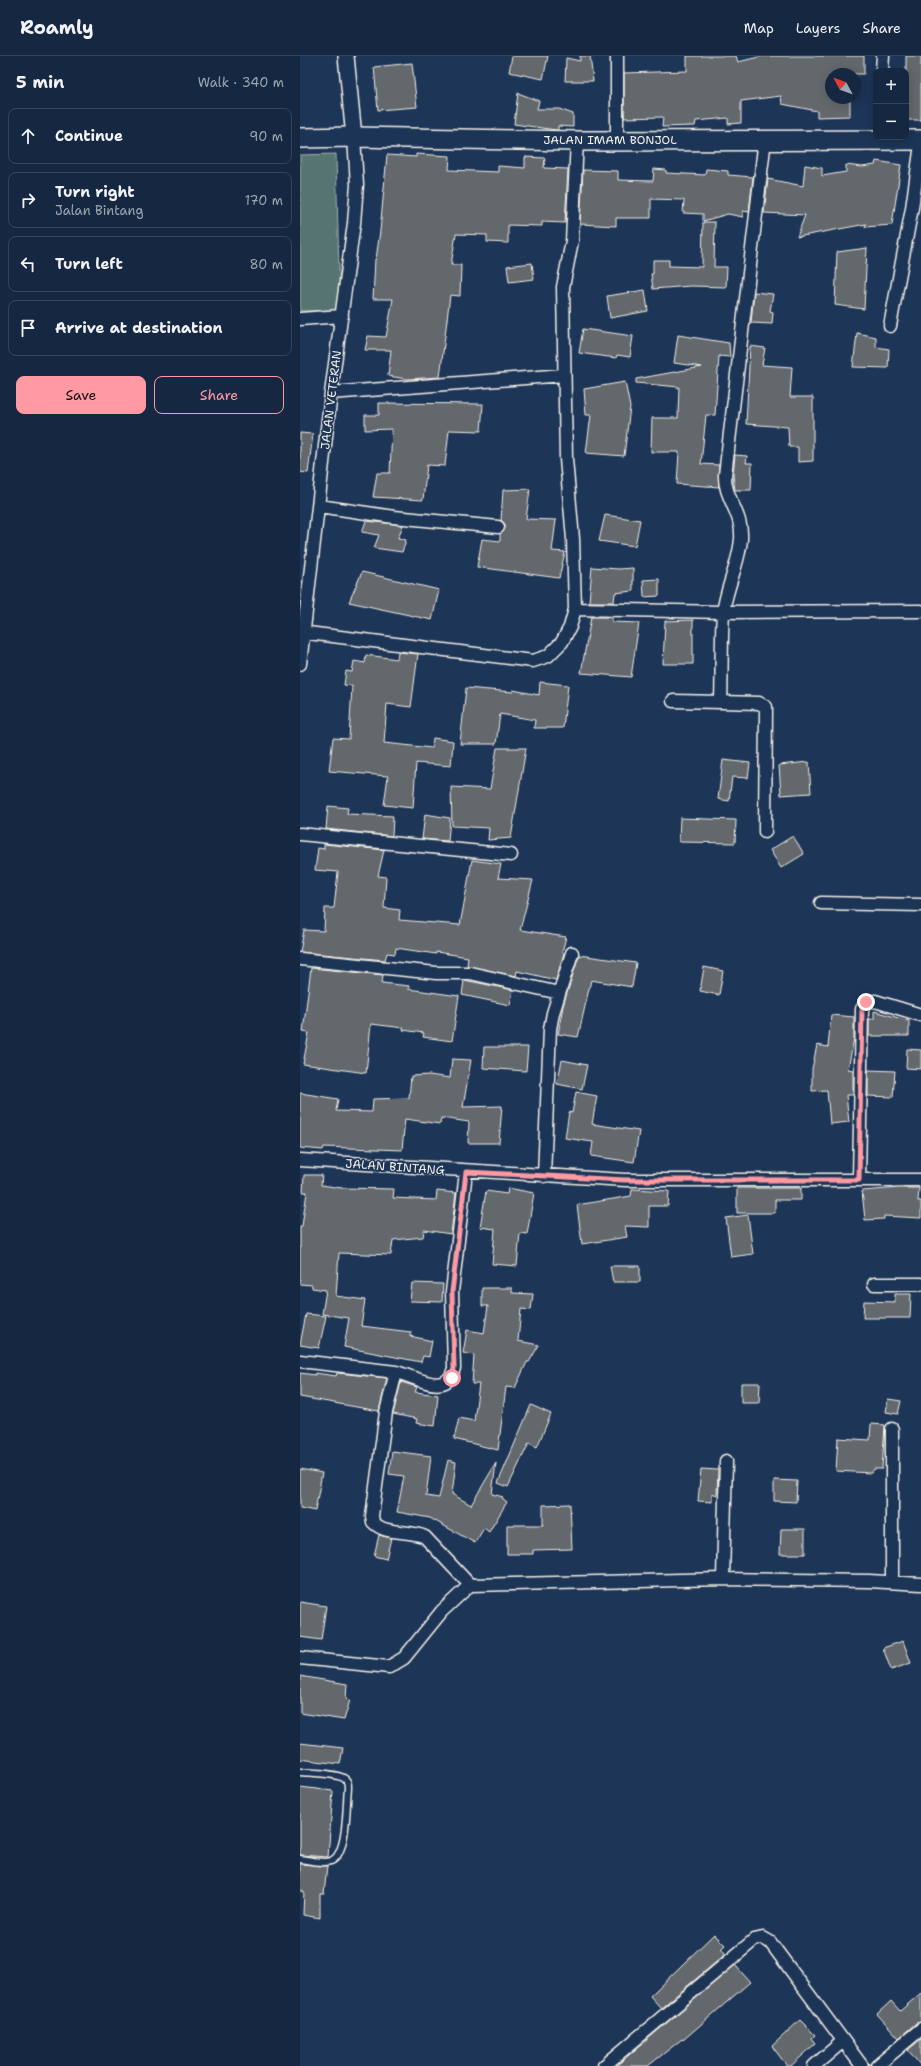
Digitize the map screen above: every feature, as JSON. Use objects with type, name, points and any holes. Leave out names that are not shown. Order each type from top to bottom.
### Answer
[{"type":"main road","name":"JALAN IMAM BONJOL","points":[[300,138],[354,137],[577,141],[873,136]]},
{"type":"main road","name":"JALAN IMAM BONJOL","points":[[909,139],[921,140]]},
{"type":"street","points":[[346,56],[354,137]]},
{"type":"street","points":[[617,56],[618,140]]},
{"type":"street","points":[[882,68],[883,56]]},
{"type":"street","name":"JALAN VETERAN","points":[[300,664],[302,632],[331,393],[354,223],[357,185],[354,137]]},
{"type":"street","points":[[721,702],[723,612],[741,539],[740,523],[736,507],[726,489],[725,475],[765,139]]},
{"type":"street","points":[[302,632],[533,661],[548,656],[562,642],[570,627],[575,609],[573,539],[566,459],[563,287],[572,241],[577,141]]},
{"type":"street","points":[[890,326],[912,208],[921,144]]},
{"type":"street","points":[[300,319],[342,316]]},
{"type":"street","points":[[331,393],[564,375]]},
{"type":"street","points":[[318,506],[394,517],[498,527]]},
{"type":"street","points":[[575,609],[723,612],[921,612]]},
{"type":"street","points":[[673,701],[759,702],[766,707],[765,832]]},
{"type":"street","points":[[300,834],[511,855]]},
{"type":"street","points":[[821,903],[921,905]]},
{"type":"street","points":[[544,1176],[550,1029],[559,993],[572,953]]},
{"type":"street","points":[[300,958],[436,973],[470,973],[559,993]]},
{"type":"street","points":[[859,1180],[862,1009],[866,1002],[875,1001],[921,1016]]},
{"type":"street","name":"JALAN BINTANG","points":[[300,1160],[466,1172],[625,1180],[921,1180]]},
{"type":"street","points":[[300,1361],[396,1372],[438,1385],[445,1383],[452,1378],[454,1368],[453,1274],[466,1172]]},
{"type":"street","points":[[874,1284],[921,1284]]},
{"type":"street","points":[[396,1372],[386,1412],[375,1493],[373,1522],[386,1530],[418,1534],[425,1537],[470,1585]]},
{"type":"street","points":[[892,1429],[892,1582]]},
{"type":"street","points":[[723,1579],[726,1461]]},
{"type":"street","points":[[300,1658],[378,1667],[393,1666],[404,1658],[442,1611],[470,1585],[723,1579],[892,1582],[921,1584]]},
{"type":"street","points":[[604,2066],[759,1938],[763,1938],[770,1942],[862,2066]]},
{"type":"street","points":[[877,2066],[921,2029]]},
{"type":"street","points":[[814,2066],[843,2041]]},
{"type":"lane","points":[[300,1772],[344,1778],[348,1782],[348,1788],[342,1848],[337,1857],[330,1861],[300,1859]]},
{"type":"green space","points":[[336,154],[340,310],[300,311],[300,155]]},
{"type":"building","points":[[512,56],[548,56],[543,79],[509,72]]},
{"type":"building","points":[[580,56],[590,56],[593,81],[565,81],[566,58],[580,61]]},
{"type":"building","points":[[687,56],[736,56],[738,62],[763,56],[864,56],[864,74],[861,74],[861,68],[825,68],[825,104],[850,104],[850,116],[817,117],[817,111],[782,104],[781,96],[741,101],[741,123],[728,124],[728,118],[696,121],[695,126],[662,127],[663,117],[624,118],[624,73],[687,71]]},
{"type":"building","points":[[906,56],[921,56],[921,120],[909,120],[909,68],[906,68]]},
{"type":"building","points":[[412,63],[417,107],[378,110],[374,67]]},
{"type":"building","points":[[518,93],[539,101],[537,109],[559,109],[573,114],[573,127],[558,126],[558,130],[556,130],[514,124]]},
{"type":"building","points":[[416,154],[450,156],[449,170],[498,172],[498,166],[525,168],[525,157],[545,158],[544,168],[568,169],[565,223],[542,222],[542,226],[508,225],[508,243],[487,242],[487,235],[456,234],[451,265],[461,265],[460,296],[450,295],[440,377],[407,379],[388,376],[391,350],[365,350],[368,336],[386,337],[393,299],[373,299],[375,259],[380,231],[387,155],[416,157]]},
{"type":"building","points":[[876,161],[901,165],[892,225],[865,227],[866,224],[797,237],[805,215],[764,213],[768,179],[803,186],[805,165],[822,168],[822,176],[846,172],[846,165],[862,167],[875,165]]},
{"type":"building","points":[[654,169],[666,170],[666,173],[705,175],[706,169],[728,171],[728,175],[753,177],[749,212],[743,211],[743,217],[728,214],[703,221],[703,214],[683,213],[684,200],[651,199],[651,218],[616,218],[616,226],[580,224],[583,170],[618,171],[618,180],[653,181]]},
{"type":"building","points":[[703,222],[715,222],[714,267],[727,267],[726,287],[691,286],[653,289],[651,274],[653,274],[653,260],[669,260],[669,266],[702,267]]},
{"type":"building","points":[[867,248],[864,309],[835,305],[837,252]]},
{"type":"building","points":[[532,263],[534,279],[509,282],[507,266]]},
{"type":"building","points":[[645,290],[648,311],[610,318],[607,296]]},
{"type":"building","points":[[754,292],[773,294],[770,311],[773,312],[772,324],[751,323]]},
{"type":"building","points":[[583,329],[633,336],[630,357],[617,355],[616,358],[579,353]]},
{"type":"building","points":[[857,333],[876,337],[876,347],[889,349],[888,368],[853,367]]},
{"type":"building","points":[[678,335],[729,343],[730,357],[719,356],[715,415],[706,415],[701,464],[719,465],[719,487],[677,484],[679,452],[651,452],[652,418],[678,418],[679,387],[636,383],[636,379],[702,367],[674,363]]},
{"type":"building","points":[[750,346],[765,348],[762,365],[792,367],[790,397],[813,397],[813,461],[798,462],[798,447],[789,447],[788,427],[746,424]]},
{"type":"building","points":[[625,382],[630,407],[624,456],[586,453],[591,415],[586,415],[584,389]]},
{"type":"building","points":[[379,403],[483,404],[481,431],[449,430],[445,466],[427,465],[423,500],[373,497],[377,473],[390,473],[392,429],[365,430],[365,415],[379,415]]},
{"type":"building","points":[[300,433],[313,434],[308,473],[300,472]]},
{"type":"building","points":[[735,455],[747,456],[746,463],[752,463],[751,490],[735,490],[733,475]]},
{"type":"building","points":[[530,489],[526,519],[556,520],[552,551],[565,552],[559,578],[477,567],[482,539],[500,541],[500,534],[505,528],[505,524],[501,520],[503,490]]},
{"type":"building","points":[[605,515],[640,520],[635,546],[599,541]]},
{"type":"building","points":[[366,521],[403,525],[398,538],[406,540],[402,552],[374,548],[379,535],[362,532]]},
{"type":"building","points":[[592,567],[618,569],[633,568],[633,591],[615,593],[614,602],[589,602]]},
{"type":"building","points":[[362,572],[439,590],[432,620],[349,602]]},
{"type":"building","points":[[659,579],[659,596],[644,597],[643,580]]},
{"type":"building","points":[[591,617],[612,617],[612,622],[639,623],[631,677],[581,673]]},
{"type":"building","points":[[693,620],[693,664],[663,664],[665,621]]},
{"type":"building","points":[[398,652],[418,654],[411,707],[387,704],[384,743],[432,748],[433,738],[453,741],[451,766],[416,763],[413,808],[384,805],[388,776],[329,771],[333,738],[349,739],[352,686],[344,685],[346,671],[352,672],[354,661],[365,663],[366,655],[397,659]]},
{"type":"building","points":[[540,682],[568,685],[563,728],[534,728],[535,720],[500,714],[496,744],[460,744],[466,688],[513,692],[513,690],[539,695]]},
{"type":"building","points":[[497,748],[526,748],[511,838],[488,840],[489,828],[452,826],[451,787],[490,789]]},
{"type":"building","points":[[723,760],[750,763],[748,778],[732,777],[729,801],[718,799]]},
{"type":"building","points":[[809,762],[811,793],[781,795],[779,765]]},
{"type":"building","points":[[328,806],[348,808],[347,814],[393,816],[392,836],[326,829]]},
{"type":"building","points":[[425,814],[450,818],[448,841],[422,839]]},
{"type":"building","points":[[680,818],[736,820],[735,843],[679,842]]},
{"type":"building","points":[[793,836],[804,854],[781,868],[770,850]]},
{"type":"building","points":[[324,844],[384,850],[378,876],[386,877],[384,908],[400,910],[399,920],[460,925],[472,860],[501,864],[498,878],[533,880],[520,930],[566,937],[562,952],[564,953],[556,980],[517,971],[516,976],[467,966],[468,957],[436,952],[436,954],[396,948],[395,954],[387,953],[385,960],[300,952],[304,930],[324,931],[325,908],[334,908],[338,872],[315,870],[318,848],[324,849]]},
{"type":"building","points":[[579,955],[636,963],[632,987],[591,980],[578,1037],[558,1034],[563,1006]]},
{"type":"building","points":[[704,967],[723,971],[719,995],[700,991]]},
{"type":"building","points":[[311,968],[383,975],[382,983],[409,986],[408,989],[459,996],[452,1041],[423,1037],[424,1033],[403,1030],[404,1028],[371,1024],[366,1073],[303,1064],[309,1033],[303,1032]]},
{"type":"building","points":[[464,980],[513,990],[510,1005],[462,995]]},
{"type":"building","points":[[874,1011],[909,1021],[909,1036],[869,1036],[869,1019],[874,1019]]},
{"type":"building","points":[[831,1015],[854,1017],[854,1038],[848,1069],[853,1070],[853,1095],[846,1095],[849,1122],[830,1124],[827,1090],[812,1091],[812,1069],[817,1045],[828,1047]]},
{"type":"building","points":[[484,1047],[528,1047],[526,1071],[483,1068]]},
{"type":"building","points":[[907,1049],[921,1050],[921,1069],[906,1068]]},
{"type":"building","points":[[452,1059],[471,1060],[463,1107],[502,1106],[499,1143],[468,1143],[469,1122],[441,1118],[440,1124],[405,1119],[402,1150],[324,1147],[323,1150],[300,1148],[300,1093],[338,1099],[336,1111],[372,1112],[373,1099],[409,1098],[411,1076],[429,1075],[450,1078]]},
{"type":"building","points":[[562,1060],[587,1065],[582,1089],[557,1084]]},
{"type":"building","points":[[868,1070],[895,1071],[893,1097],[868,1096]]},
{"type":"building","points":[[576,1092],[597,1096],[592,1124],[639,1131],[634,1162],[591,1156],[593,1142],[565,1138],[569,1112],[572,1113]]},
{"type":"building","points":[[304,1175],[322,1175],[321,1185],[342,1188],[394,1189],[393,1198],[436,1200],[437,1191],[456,1193],[451,1234],[424,1230],[423,1237],[393,1240],[391,1255],[339,1253],[336,1296],[365,1300],[361,1326],[411,1332],[410,1336],[432,1341],[429,1357],[423,1356],[421,1362],[344,1347],[349,1318],[322,1314],[326,1290],[312,1288],[312,1285],[300,1284],[300,1226],[302,1226],[307,1192],[303,1192]]},
{"type":"building","points":[[508,1188],[534,1193],[527,1234],[520,1233],[517,1266],[492,1264],[495,1229],[480,1227],[486,1191],[507,1194]]},
{"type":"building","points":[[737,1188],[801,1188],[801,1200],[775,1200],[775,1213],[737,1213]]},
{"type":"building","points":[[919,1188],[918,1201],[921,1201],[921,1218],[884,1216],[884,1219],[865,1220],[862,1191]]},
{"type":"building","points":[[632,1189],[669,1191],[668,1206],[649,1206],[649,1227],[625,1226],[627,1237],[582,1244],[577,1205],[631,1196]]},
{"type":"building","points":[[748,1215],[753,1254],[731,1257],[726,1218]]},
{"type":"building","points":[[610,1266],[640,1266],[640,1282],[613,1282]]},
{"type":"building","points":[[412,1283],[443,1284],[442,1302],[410,1301]]},
{"type":"building","points":[[482,1288],[512,1288],[512,1293],[533,1294],[531,1310],[521,1309],[518,1341],[539,1345],[529,1362],[527,1362],[515,1388],[506,1387],[498,1450],[454,1439],[459,1418],[474,1421],[479,1384],[472,1384],[474,1355],[463,1353],[467,1330],[484,1333],[488,1306],[482,1306]]},
{"type":"building","points":[[895,1294],[911,1294],[910,1318],[863,1318],[864,1301],[895,1302]]},
{"type":"building","points":[[306,1314],[326,1316],[319,1348],[300,1345]]},
{"type":"building","points":[[300,1373],[315,1375],[315,1373],[336,1376],[337,1373],[387,1378],[379,1411],[300,1397]]},
{"type":"building","points":[[401,1382],[417,1387],[415,1392],[438,1395],[435,1426],[416,1423],[417,1419],[393,1414]]},
{"type":"building","points":[[741,1383],[760,1383],[759,1403],[741,1403]]},
{"type":"building","points":[[888,1399],[901,1401],[898,1414],[886,1412]]},
{"type":"building","points":[[531,1405],[551,1414],[537,1447],[529,1443],[508,1487],[498,1483]]},
{"type":"building","points":[[871,1424],[885,1425],[882,1469],[874,1469],[871,1473],[836,1471],[838,1438],[870,1440]]},
{"type":"building","points":[[392,1451],[431,1456],[426,1496],[439,1498],[448,1460],[456,1462],[452,1494],[471,1505],[496,1463],[492,1494],[503,1497],[502,1498],[507,1502],[489,1532],[484,1528],[475,1543],[430,1518],[397,1512],[404,1476],[389,1474]]},
{"type":"building","points":[[300,1469],[322,1473],[315,1511],[300,1508]]},
{"type":"building","points":[[701,1469],[718,1470],[717,1495],[712,1493],[712,1502],[698,1501]]},
{"type":"building","points":[[774,1480],[797,1481],[796,1502],[774,1501]]},
{"type":"building","points":[[570,1504],[572,1549],[533,1550],[533,1554],[507,1554],[507,1525],[543,1525],[543,1505]]},
{"type":"building","points":[[781,1529],[805,1529],[805,1554],[780,1554]]},
{"type":"building","points":[[379,1535],[391,1538],[386,1559],[374,1556]]},
{"type":"building","points":[[300,1602],[326,1606],[321,1640],[300,1637]]},
{"type":"building","points":[[903,1641],[911,1663],[891,1670],[883,1648]]},
{"type":"building","points":[[300,1676],[347,1684],[346,1699],[350,1700],[344,1720],[300,1713]]},
{"type":"building","points":[[300,1743],[343,1748],[340,1764],[300,1759]]},
{"type":"building","points":[[300,1787],[333,1791],[328,1857],[300,1855]]},
{"type":"building","points":[[300,1864],[327,1866],[324,1894],[320,1894],[320,1918],[303,1915],[304,1891],[300,1891]]},
{"type":"building","points":[[714,1934],[725,1945],[721,1949],[726,1954],[661,2008],[650,1996]]},
{"type":"building","points":[[735,1965],[750,1982],[683,2040],[682,2039],[648,2066],[616,2066]]},
{"type":"building","points":[[921,1993],[921,2022],[916,2023],[899,2038],[877,2014],[891,2001],[900,2011]]},
{"type":"building","points":[[800,2020],[815,2035],[811,2039],[815,2044],[791,2066],[787,2066],[772,2046]]},
{"type":"building","points":[[921,2039],[921,2066],[908,2050]]},
{"type":"route","points":[[452,1378],[454,1368],[453,1274],[466,1172],[625,1180],[859,1180],[862,1009],[866,1002]]}]
